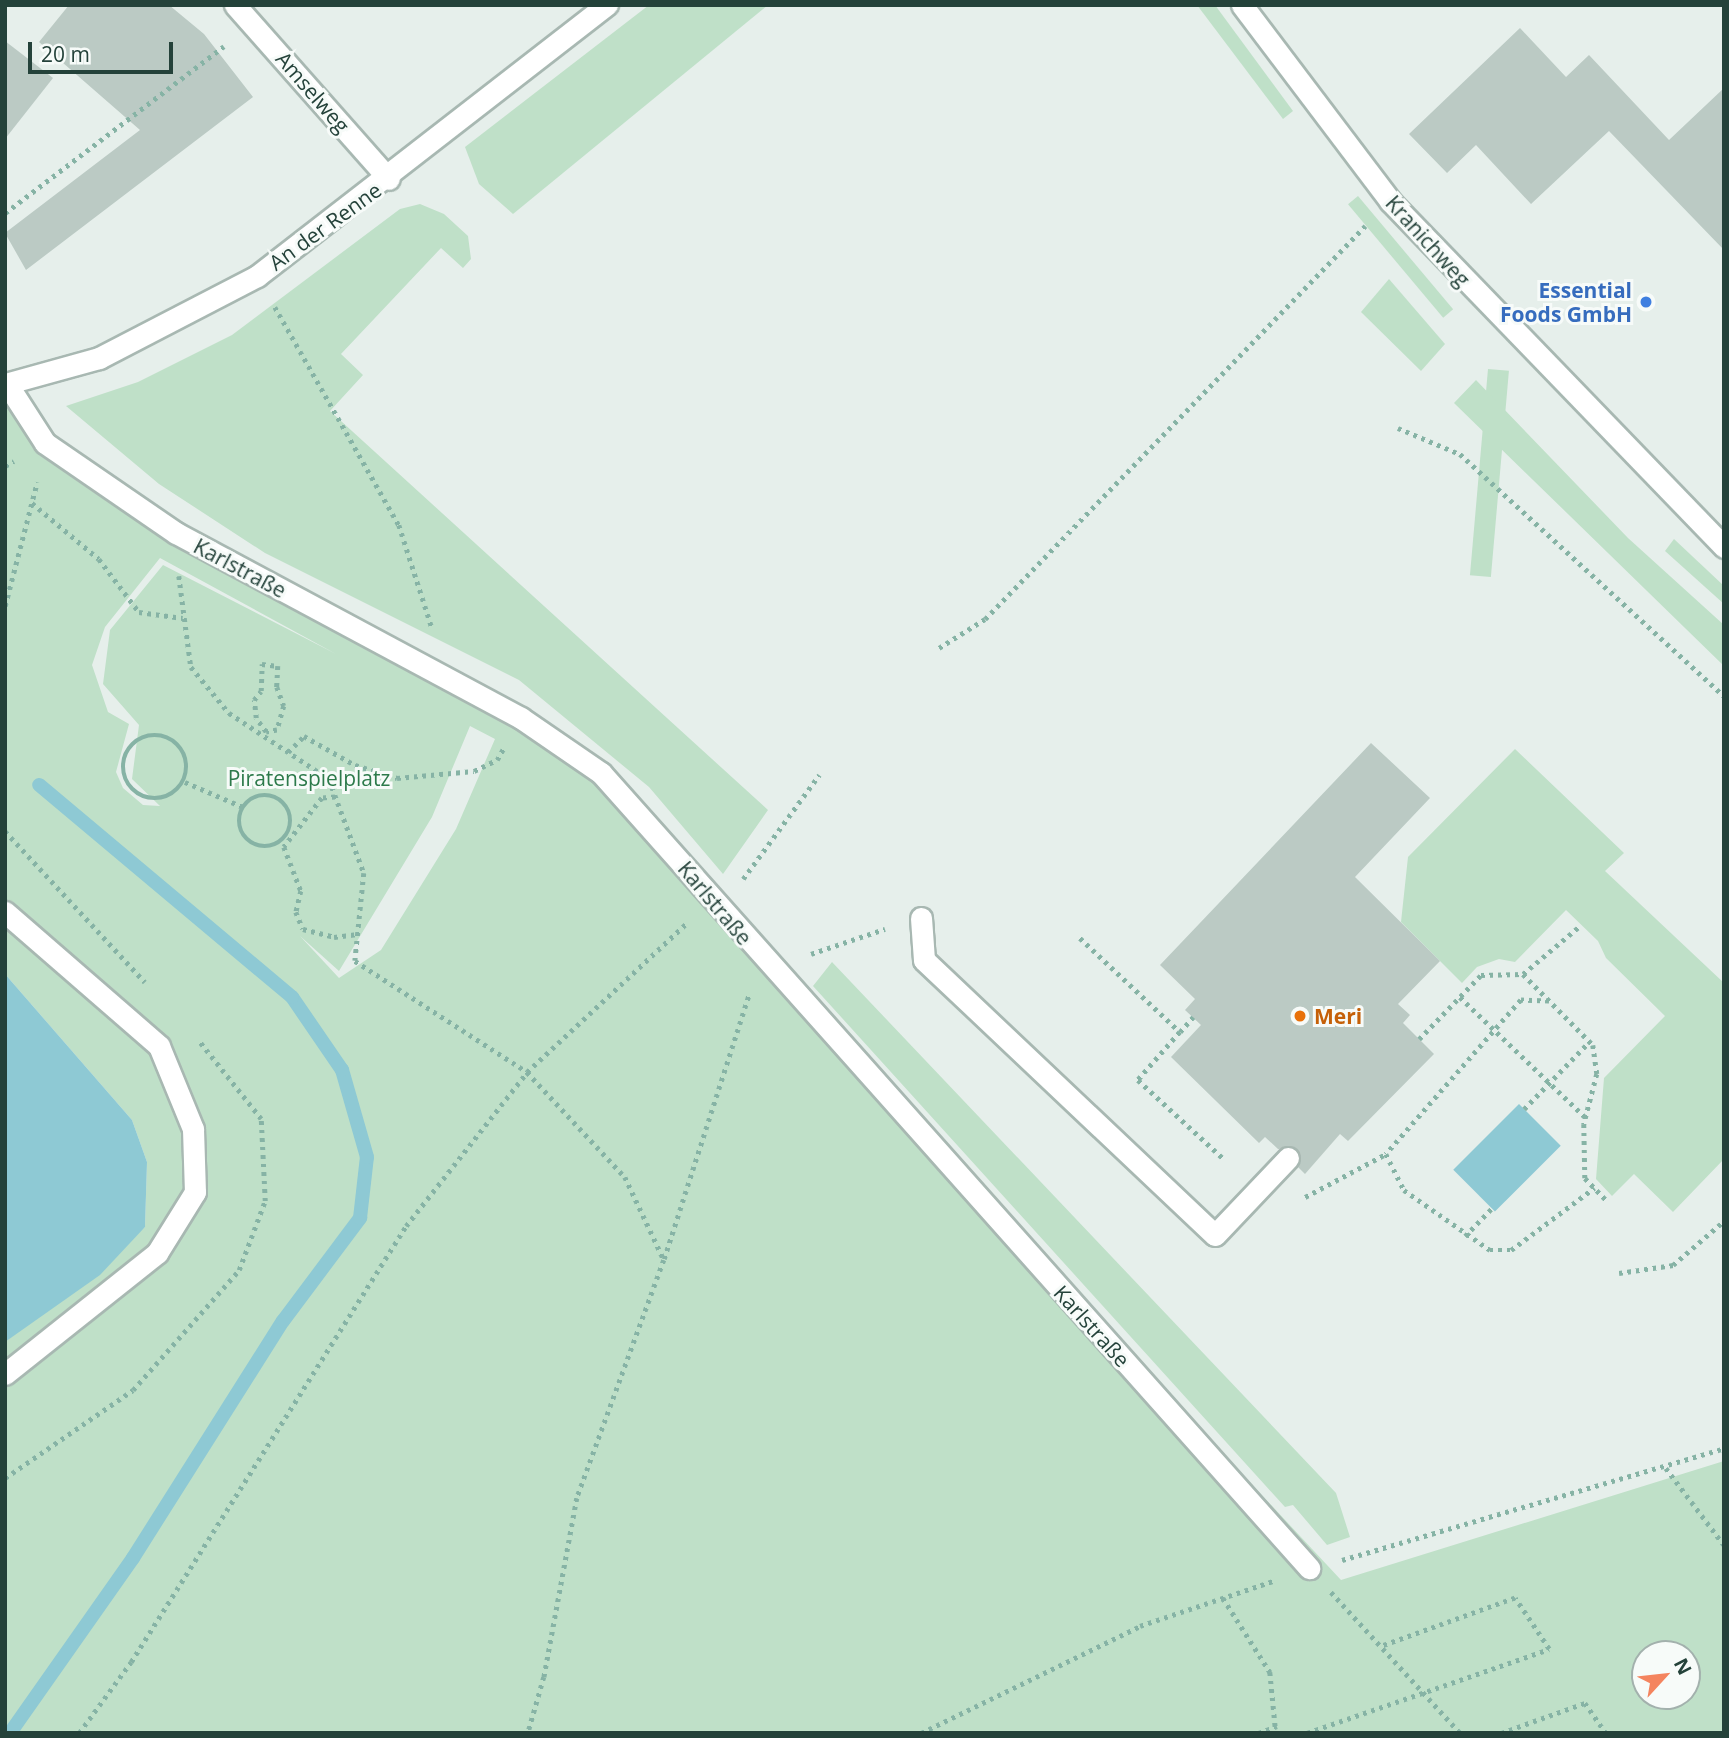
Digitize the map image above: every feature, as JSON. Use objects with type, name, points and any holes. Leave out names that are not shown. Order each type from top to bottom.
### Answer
[{"type":"street","name":"Amselweg","points":[[235,5],[389,179]]},
{"type":"street","name":"An der Renne","points":[[6,384],[99,358],[257,276],[389,179],[607,5]]},
{"type":"street","name":"Kranichweg","points":[[1242,5],[1390,201],[1724,547]]},
{"type":"street","name":"Karlstraße","points":[[6,384],[45,443],[176,533],[521,718],[601,773],[760,957],[1309,1568]]},
{"type":"street","points":[[5,912],[159,1046],[193,1129],[195,1192],[157,1253],[5,1374]]},
{"type":"street","points":[[920,918],[924,960],[1215,1235],[1288,1158]]},
{"type":"path","points":[[5,213],[253,24]]},
{"type":"path","points":[[939,648],[985,619],[1390,201]]},
{"type":"path","points":[[257,276],[399,525],[407,564],[453,682]]},
{"type":"path","points":[[1398,428],[1460,454],[1724,696]]},
{"type":"path","points":[[5,606],[45,443]]},
{"type":"path","points":[[32,503],[99,559],[139,612],[183,618]]},
{"type":"path","points":[[176,533],[183,618],[191,667],[229,713],[329,779],[364,873],[355,961],[527,1072],[625,1177],[664,1260]]},
{"type":"path","points":[[262,664],[278,666],[282,718],[277,730],[258,730],[254,700],[261,691],[262,664]]},
{"type":"path","points":[[288,752],[304,736],[355,765],[397,778],[474,771],[497,760],[521,718]]},
{"type":"path","points":[[144,736],[163,736],[186,755],[185,782],[160,800],[144,798],[128,785],[125,754],[144,736]]},
{"type":"path","points":[[79,1733],[138,1650],[406,1226],[527,1072],[716,906],[819,775]]},
{"type":"path","points":[[185,782],[243,807]]},
{"type":"path","points":[[335,797],[322,799],[293,828],[279,844],[251,844],[238,822],[243,807],[262,795],[276,797],[289,809],[293,828],[284,847],[301,891],[296,912],[303,929],[334,937],[358,934]]},
{"type":"path","points":[[783,981],[819,947],[920,918]]},
{"type":"path","points":[[1419,1039],[1481,975],[1523,974],[1581,925]]},
{"type":"path","points":[[1080,938],[1180,1032]]},
{"type":"path","points":[[528,1733],[544,1677],[577,1498],[664,1260],[760,957]]},
{"type":"path","points":[[1523,974],[1589,1042],[1597,1074],[1587,1118],[1585,1178],[1607,1201]]},
{"type":"path","points":[[1460,996],[1587,1118]]},
{"type":"path","points":[[1260,1187],[1286,1206],[1386,1154],[1498,1032],[1521,1000],[1549,1000]]},
{"type":"path","points":[[1193,1017],[1138,1080],[1224,1159]]},
{"type":"path","points":[[1524,1110],[1589,1042]]},
{"type":"path","points":[[1386,1154],[1404,1190],[1465,1236],[1490,1250],[1511,1250],[1594,1188]]},
{"type":"path","points":[[1465,1236],[1492,1208]]},
{"type":"path","points":[[1619,1273],[1673,1265],[1724,1221]]},
{"type":"path","points":[[921,1733],[1140,1626],[1309,1568],[1666,1468],[1724,1448]]},
{"type":"path","points":[[1666,1468],[1724,1545]]},
{"type":"path","points":[[1309,1568],[1460,1733]]},
{"type":"path","points":[[1223,1598],[1270,1672],[1276,1733]]},
{"type":"path","points":[[1307,1733],[1549,1649],[1515,1598],[1382,1646]]},
{"type":"path","points":[[1501,1733],[1585,1703],[1606,1733]]},
{"type":"path","points":[[1258,1733],[1277,1726]]},
{"type":"green space","points":[[649,5],[768,5],[513,214],[479,184],[465,147]]},
{"type":"green space","points":[[1197,5],[1215,5],[1293,111],[1283,119]]},
{"type":"green space","points":[[1358,196],[1453,309],[1443,318],[1348,204]]},
{"type":"green space","points":[[420,204],[444,214],[468,236],[471,259],[463,268],[441,248],[341,354],[363,375],[330,411],[768,810],[723,874],[649,787],[519,680],[265,553],[159,484],[66,406],[138,382],[232,335],[400,209]]},
{"type":"green space","points":[[1389,279],[1445,344],[1421,371],[1361,312]]},
{"type":"green space","points":[[1488,369],[1509,371],[1491,577],[1470,575]]},
{"type":"green space","points":[[1476,380],[1628,538],[1724,625],[1724,666],[1454,403]]},
{"type":"green space","name":"Piratenspielplatz","points":[[5,384],[45,443],[601,773],[760,957],[1341,1580],[1724,1461],[1724,1733],[5,1733],[5,1342],[145,1227],[147,1162],[132,1120],[5,974]],"holes":[[[160,558],[336,654],[163,565],[110,630],[103,684],[139,725],[132,779],[160,806],[143,805],[123,788],[116,772],[129,724],[108,712],[92,665],[105,627]],[[470,726],[495,739],[456,829],[381,950],[339,978],[300,936],[339,971],[432,817]]]},
{"type":"green space","points":[[1674,539],[1724,586],[1724,604],[1665,551]]},
{"type":"green space","points":[[1515,749],[1624,853],[1605,871],[1724,983],[1724,1159],[1673,1212],[1634,1174],[1612,1196],[1596,1179],[1604,1078],[1665,1016],[1606,958],[1598,941],[1566,910],[1515,962],[1499,959],[1477,967],[1462,983],[1401,922],[1408,857]]},
{"type":"green space","points":[[832,962],[1336,1493],[1350,1537],[1327,1545],[1293,1505],[1285,1507],[813,986]]},
{"type":"water","points":[[5,974],[132,1120],[147,1162],[145,1227],[100,1275],[5,1342]]},
{"type":"water","points":[[1519,1104],[1561,1146],[1495,1211],[1453,1170]]},
{"type":"building","points":[[69,5],[169,5],[204,34],[253,97],[26,270],[5,233],[140,130],[39,42]]},
{"type":"building","points":[[1520,28],[1566,77],[1589,55],[1669,140],[1724,88],[1724,250],[1609,131],[1531,204],[1476,145],[1447,173],[1409,134]]},
{"type":"building","points":[[5,41],[53,78],[5,139]]},
{"type":"building","name":"Meri","points":[[1371,743],[1430,798],[1355,877],[1440,961],[1398,1004],[1410,1015],[1403,1023],[1434,1054],[1348,1141],[1340,1134],[1305,1174],[1298,1167],[1296,1148],[1278,1149],[1265,1137],[1259,1143],[1171,1057],[1201,1025],[1185,1010],[1195,999],[1160,965]]},
{"type":"waterway","points":[[10,1733],[133,1558],[283,1321],[360,1218],[367,1157],[342,1070],[292,997],[39,785]]},
{"type":"place","name":"Essential Foods GmbH","points":[[1646,302]]},
{"type":"place","name":"Meri","points":[[1300,1016]]}]
